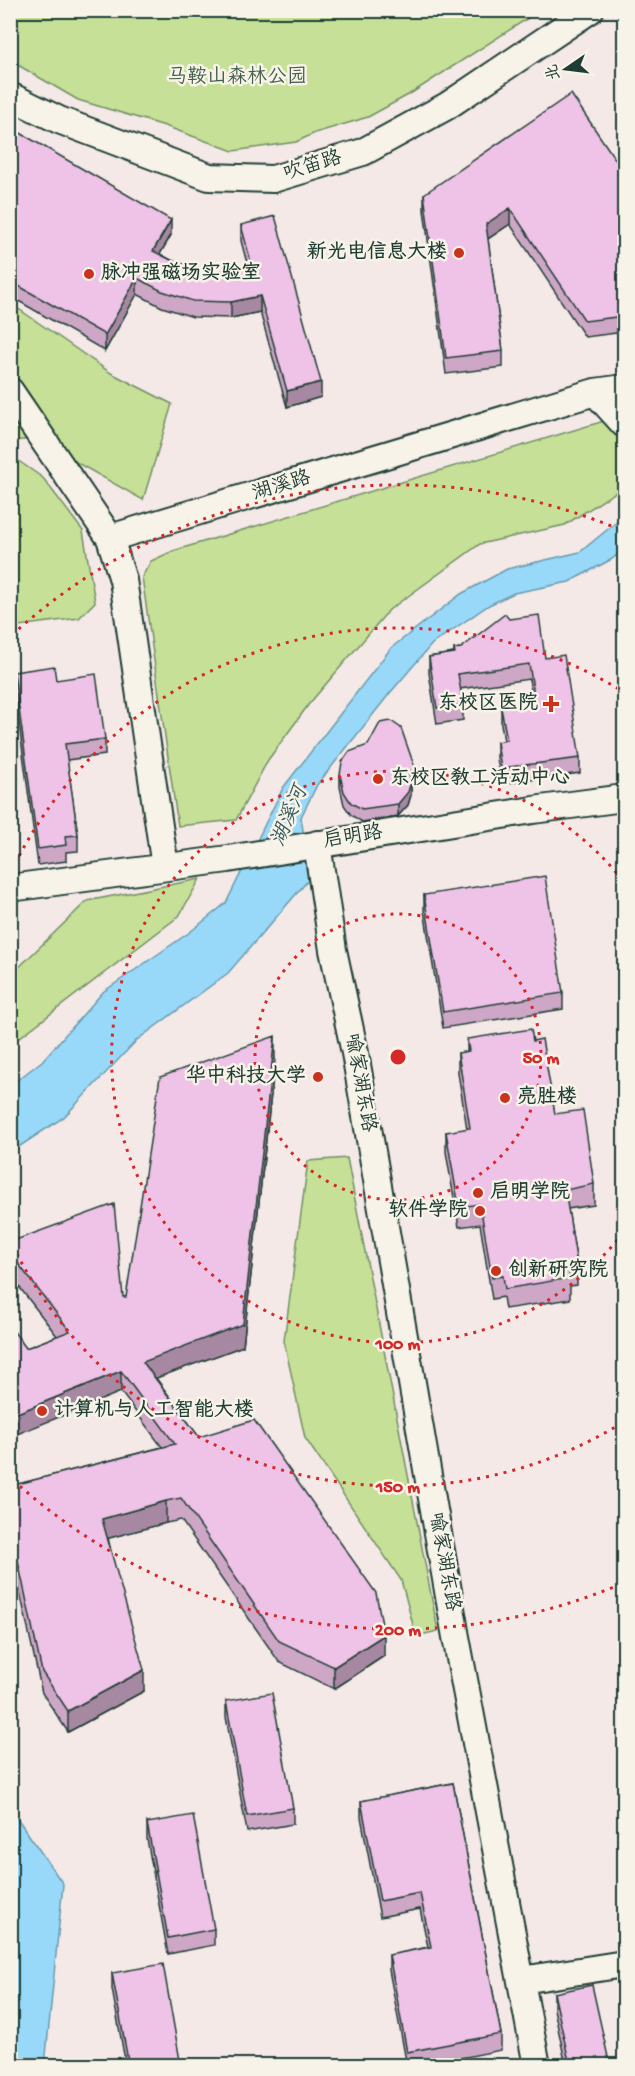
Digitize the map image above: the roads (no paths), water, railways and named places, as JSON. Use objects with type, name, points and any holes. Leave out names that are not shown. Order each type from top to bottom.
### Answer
[{"type":"street","name":"吹笛路","points":[[10,96],[59,120],[209,177],[273,179],[363,152],[447,106],[590,10]]},
{"type":"street","name":"湖溪路","points":[[110,538],[595,392],[624,388]]},
{"type":"street","points":[[10,391],[110,538],[123,580],[165,867]]},
{"type":"street","points":[[595,392],[624,424]]},
{"type":"street","name":"启明路","points":[[10,888],[228,859],[533,810],[624,798]]},
{"type":"street","name":"喻家湖东路","points":[[316,844],[355,1053],[456,1637],[537,2066]]},
{"type":"street","points":[[522,1980],[624,1964]]},
{"type":"water","name":"湖溪河","points":[[624,516],[624,549],[612,559],[569,582],[514,593],[489,605],[432,644],[317,785],[301,817],[310,878],[228,973],[137,1040],[64,1117],[11,1152],[11,1085],[42,1061],[103,992],[190,932],[226,903],[283,788],[391,648],[461,594],[507,569],[580,552]]},
{"type":"water","points":[[15,1815],[63,1884],[45,2065],[11,2065],[10,1816]]},
{"type":"place","name":"新光电信息大楼","points":[[459,253]]},
{"type":"place","name":"脉冲强磁场实验室","points":[[89,274]]},
{"type":"place","name":"东校区医院","points":[[551,704]]},
{"type":"place","name":"东校区教工活动中心","points":[[378,779]]},
{"type":"place","name":"华中科技大学","points":[[318,1077]]},
{"type":"place","name":"亮胜楼","points":[[505,1098]]},
{"type":"place","name":"启明学院","points":[[478,1193]]},
{"type":"place","name":"软件学院","points":[[480,1211]]},
{"type":"place","name":"创新研究院","points":[[496,1271]]},
{"type":"place","name":"计算机与人工智能大楼","points":[[42,1411]]},
{"type":"park label","name":"马鞍山森林公园","points":[[237,78]]}]
